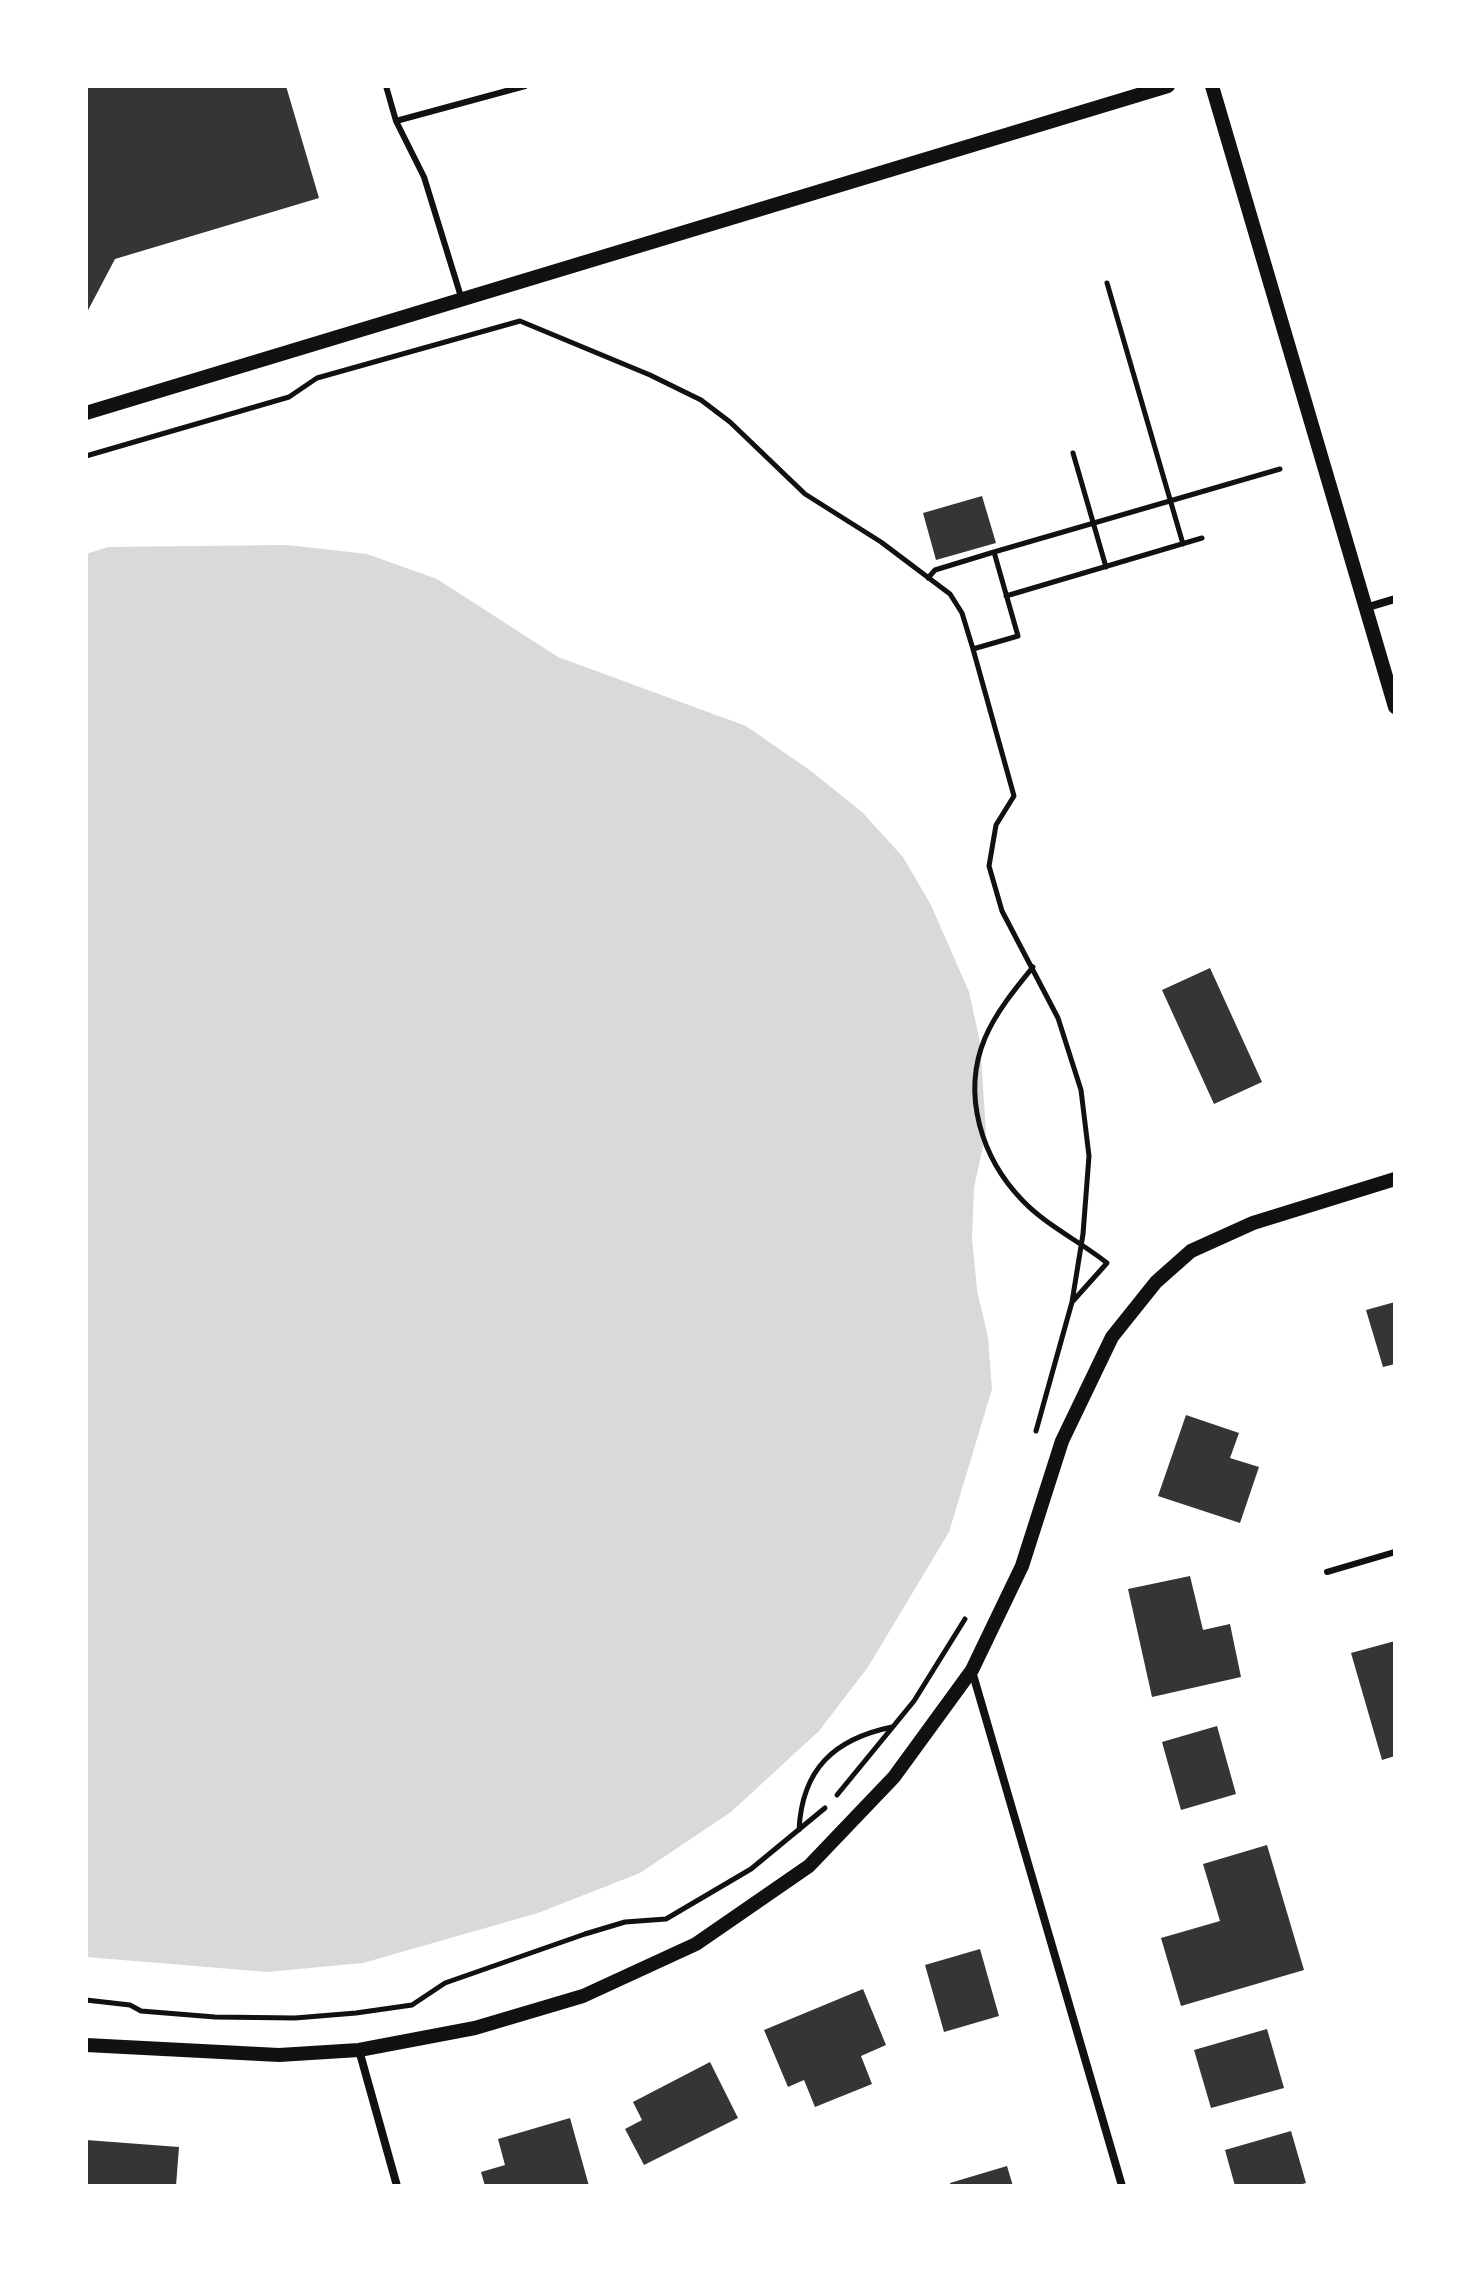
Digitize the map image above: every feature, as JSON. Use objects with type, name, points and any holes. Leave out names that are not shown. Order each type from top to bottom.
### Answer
[{"type":"street","points":[[86,413],[1168,86]]},
{"type":"street","points":[[1212,86],[1395,707]]},
{"type":"street","points":[[1364,608],[1395,599]]},
{"type":"street","points":[[86,2045],[279,2055],[359,2050],[475,2028],[583,1996],[696,1944],[809,1866],[894,1777],[972,1670],[1022,1566],[1062,1441],[1112,1337],[1156,1282],[1191,1251],[1253,1223],[1395,1179]]},
{"type":"street","points":[[972,1670],[1122,2186]]},
{"type":"street","points":[[359,2050],[397,2186]]},
{"type":"lane","points":[[386,86],[396,121],[424,177],[462,300]]},
{"type":"lane","points":[[396,121],[525,86]]},
{"type":"lane","points":[[1327,1572],[1395,1552]]},
{"type":"path","points":[[1107,283],[1183,544]]},
{"type":"path","points":[[86,456],[289,397],[317,378],[520,321],[650,375],[701,400],[730,422],[805,494],[881,542],[950,594],[962,613],[1014,796],[996,825],[989,866],[1002,911],[1058,1018],[1081,1090],[1089,1156],[1082,1242],[1072,1302],[1051,1368],[1034,1440]]},
{"type":"path","points":[[1073,453],[1106,567]]},
{"type":"path","points":[[928,578],[935,570],[1280,469]]},
{"type":"path","points":[[1006,596],[1202,538]]},
{"type":"path","points":[[973,649],[1018,636],[994,552]]},
{"type":"path","points":[[1033,967],[1003,1006],[985,1039],[976,1073],[975,1101],[988,1153],[1024,1203],[1107,1263],[1072,1302]]},
{"type":"path","points":[[86,2000],[130,2005],[141,2011],[215,2017],[295,2018],[356,2013],[412,2005],[445,1983],[585,1934],[625,1922],[666,1919],[751,1869],[830,1803],[914,1701],[970,1610]]},
{"type":"path","points":[[799,1830],[804,1790],[814,1772],[831,1754],[852,1739],[893,1727]]},
{"type":"path","points":[[876,1730],[879,1743],[888,1751]]},
{"type":"shaded area","points":[[287,545],[367,554],[437,579],[558,657],[746,726],[811,771],[862,812],[903,857],[931,905],[969,992],[980,1042],[986,1132],[974,1188],[972,1238],[977,1290],[988,1337],[992,1389],[949,1532],[868,1667],[819,1731],[731,1812],[640,1873],[538,1913],[363,1963],[267,1972],[86,1957],[86,554],[108,547]]},
{"type":"building","points":[[86,86],[286,86],[319,198],[115,259],[86,314]]},
{"type":"building","points":[[982,496],[996,543],[936,560],[923,513]]},
{"type":"building","points":[[1210,968],[1262,1082],[1214,1104],[1162,990]]},
{"type":"building","points":[[1395,1302],[1395,1364],[1383,1367],[1366,1310]]},
{"type":"building","points":[[1186,1415],[1239,1433],[1230,1458],[1259,1467],[1240,1523],[1158,1496]]},
{"type":"building","points":[[1190,1576],[1203,1630],[1230,1624],[1241,1677],[1152,1697],[1128,1589]]},
{"type":"building","points":[[1395,1641],[1395,1756],[1382,1760],[1351,1653]]},
{"type":"building","points":[[1217,1726],[1236,1794],[1181,1810],[1162,1742]]},
{"type":"building","points":[[1267,1845],[1304,1970],[1181,2006],[1161,1938],[1220,1921],[1203,1864]]},
{"type":"building","points":[[980,1949],[999,2016],[944,2032],[925,1965]]},
{"type":"building","points":[[863,1989],[886,2045],[861,2056],[872,2084],[815,2107],[804,2080],[788,2087],[764,2030]]},
{"type":"building","points":[[1267,2029],[1284,2088],[1211,2108],[1194,2050]]},
{"type":"building","points":[[710,2062],[738,2118],[644,2165],[625,2129],[642,2120],[633,2102]]},
{"type":"building","points":[[570,2118],[589,2186],[485,2186],[481,2172],[505,2165],[498,2139]]},
{"type":"building","points":[[1291,2131],[1306,2183],[1296,2186],[1235,2186],[1225,2150]]},
{"type":"building","points":[[86,2140],[179,2147],[176,2186],[86,2186]]},
{"type":"building","points":[[1007,2166],[1013,2186],[951,2186],[950,2183]]}]
